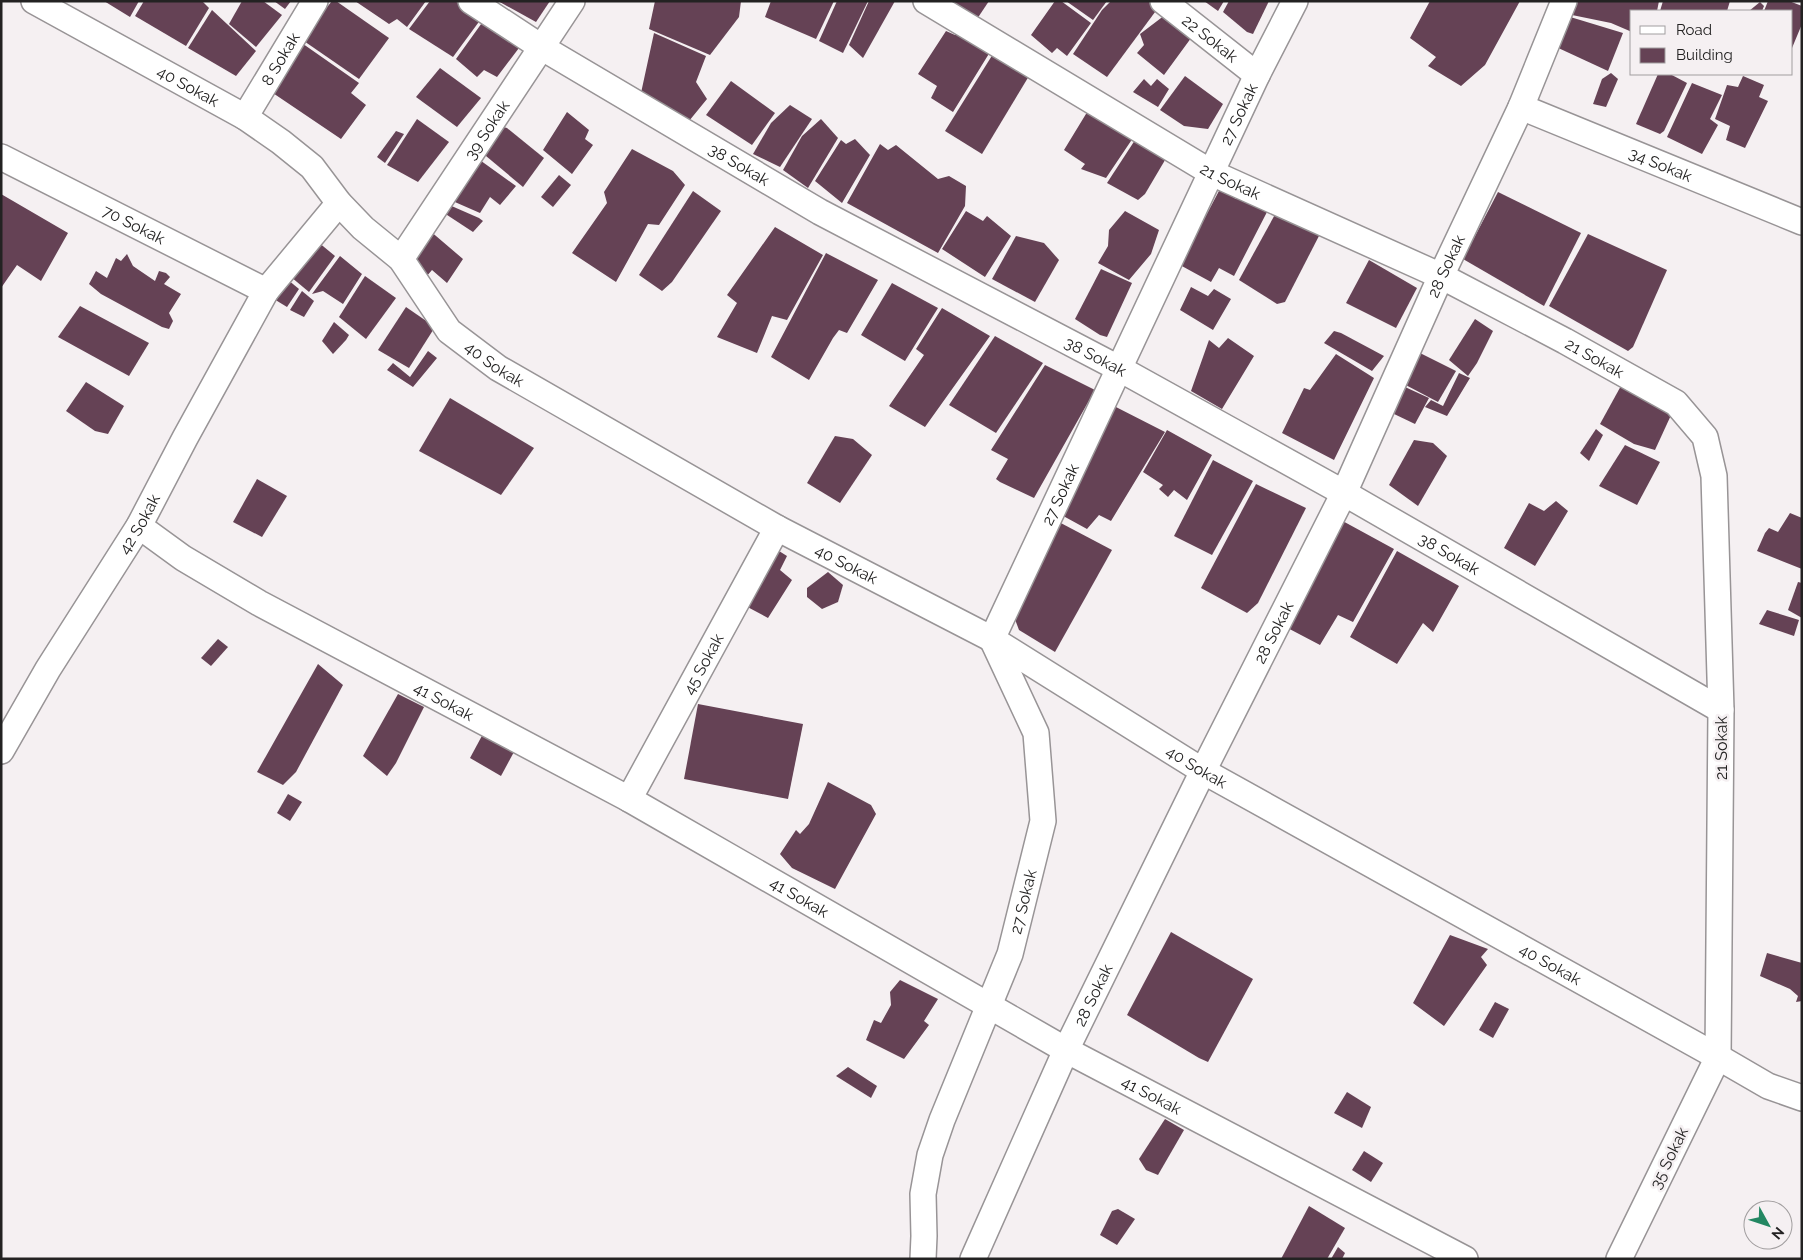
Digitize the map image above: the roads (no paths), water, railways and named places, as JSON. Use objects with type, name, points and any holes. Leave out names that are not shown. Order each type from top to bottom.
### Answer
[{"type":"street","name":"40 Sokak","points":[[34,1],[245,117],[281,142],[312,167],[339,203],[363,228],[401,259],[448,331],[498,368],[777,528],[992,639],[1203,771],[1768,1086],[1802,1098]]},
{"type":"street","name":"8 Sokak","points":[[245,117],[315,1]]},
{"type":"street","name":"38 Sokak","points":[[471,1],[541,47],[820,212],[1120,369],[1344,492],[1721,710]]},
{"type":"street","name":"39 Sokak","points":[[401,259],[572,1]]},
{"type":"street","name":"21 Sokak","points":[[926,1],[1212,173],[1441,276],[1565,341],[1676,403],[1705,437],[1714,476],[1721,710],[1718,1057]]},
{"type":"street","name":"22 Sokak","points":[[1163,1],[1258,75]]},
{"type":"street","name":"27 Sokak","points":[[923,1259],[922,1194],[930,1155],[942,1120],[1010,954],[1043,821],[1036,733],[992,639],[1258,75],[1295,1]]},
{"type":"street","name":"28 Sokak","points":[[974,1259],[1066,1050],[1203,771],[1344,492],[1441,276],[1521,107],[1564,1]]},
{"type":"street","name":"34 Sokak","points":[[1521,107],[1802,222]]},
{"type":"street","name":"70 Sokak","points":[[1,157],[266,291]]},
{"type":"street","name":"42 Sokak","points":[[1,751],[48,669],[140,526],[185,438],[266,291],[339,203]]},
{"type":"street","name":"41 Sokak","points":[[140,526],[183,558],[259,603],[628,799],[1066,1050],[1465,1259]]},
{"type":"street","name":"45 Sokak","points":[[628,799],[777,528]]},
{"type":"street","name":"35 Sokak","points":[[1619,1259],[1718,1057]]}]
